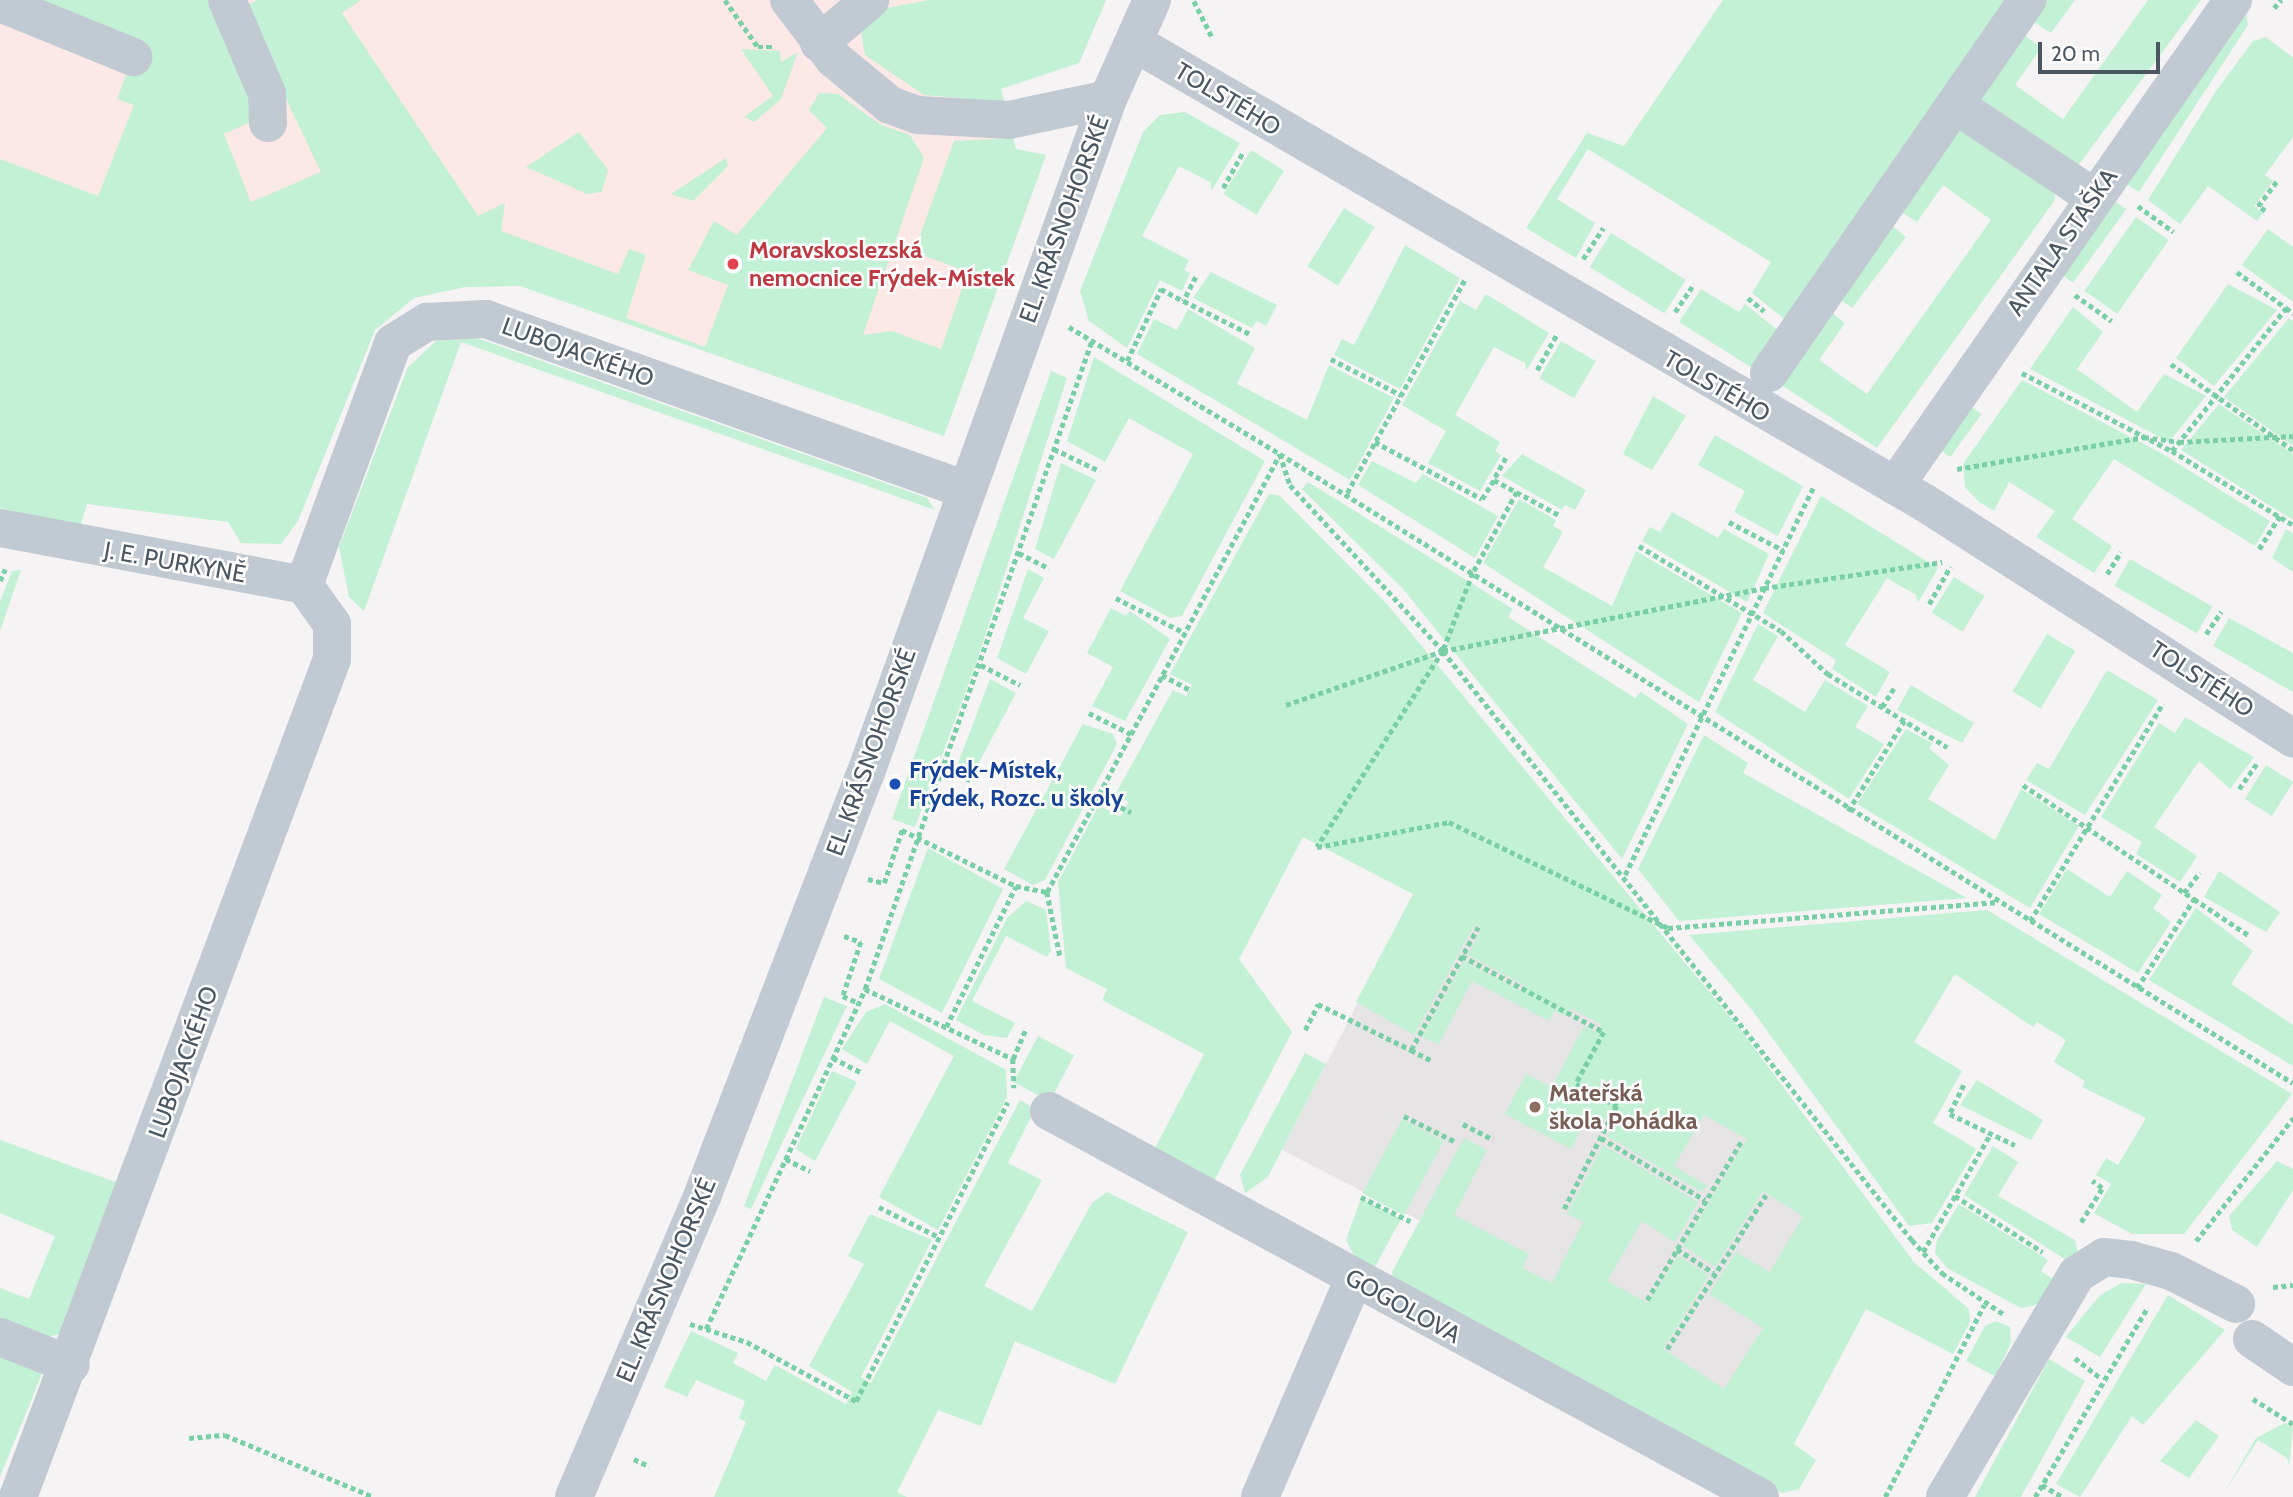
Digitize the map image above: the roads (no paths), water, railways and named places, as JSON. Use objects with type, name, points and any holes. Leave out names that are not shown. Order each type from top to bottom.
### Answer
[{"type":"street","points":[[228,0],[267,94],[268,123]]},
{"type":"street","points":[[789,0],[819,43],[890,104],[948,121],[1009,120],[1108,99]]},
{"type":"street","points":[[819,43],[870,0]]},
{"type":"street","name":"EL. KRÁSNOHORSKÉ","points":[[573,1497],[721,1147],[966,490],[1108,99],[1152,0]]},
{"type":"street","points":[[1769,373],[1957,106],[2027,0]]},
{"type":"street","name":"ANTALA STAŠKA","points":[[1895,486],[2092,196],[2233,0]]},
{"type":"street","points":[[0,3],[133,57]]},
{"type":"street","name":"TOLSTÉHO","points":[[1135,43],[1823,468],[1895,486],[2278,746]]},
{"type":"street","points":[[1957,106],[2092,196]]},
{"type":"street","name":"LUBOJACKÉHO","points":[[18,1497],[71,1365],[332,659],[332,624],[304,585],[393,343],[427,322],[486,319],[966,490]]},
{"type":"street","name":"J. E. PURKYNĚ","points":[[0,528],[304,585]]},
{"type":"street","name":"GOGOLOVA","points":[[1036,1103],[1354,1279],[1760,1497]]},
{"type":"street","points":[[1945,1497],[2039,1331],[2077,1274],[2104,1257],[2131,1259],[2171,1271],[2236,1304]]},
{"type":"street","points":[[1260,1497],[1354,1279]]},
{"type":"street","points":[[0,1337],[71,1365]]},
{"type":"street","points":[[2252,1339],[2293,1367]]},
{"type":"place","name":"Moravskoslezská nemocnice Frýdek-Místek","points":[[733,264]]},
{"type":"place","name":"Frýdek-Místek, Frýdek, Rozc. u školy","points":[[895,784]]},
{"type":"place","name":"Mateřská škola Pohádka","points":[[1535,1107]]}]
